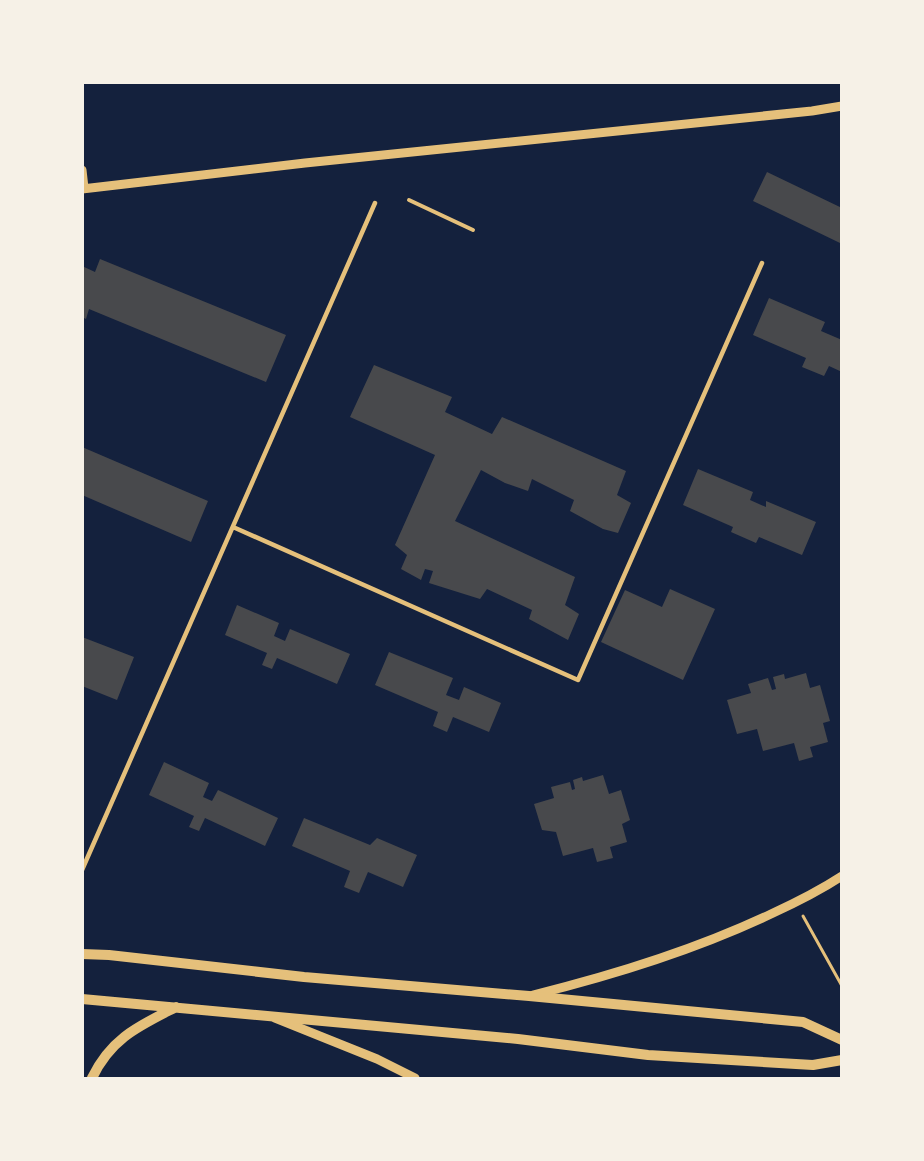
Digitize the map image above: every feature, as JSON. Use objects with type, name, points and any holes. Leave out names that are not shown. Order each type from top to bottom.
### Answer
[{"type":"main road","points":[[82,954],[119,956],[304,977],[803,1022],[842,1040]]},
{"type":"main road","points":[[82,999],[518,1039],[648,1055],[813,1065],[842,1060]]},
{"type":"main road","points":[[92,1078],[108,1052],[124,1036],[176,1007]]},
{"type":"street","points":[[82,170],[83,188],[305,163],[812,111],[842,106]]},
{"type":"street","points":[[82,870],[375,204]]},
{"type":"street","points":[[233,527],[578,680],[762,263]]},
{"type":"street","points":[[528,996],[687,950],[719,938],[795,902],[842,876]]},
{"type":"street","points":[[271,1016],[376,1059],[415,1078]]},
{"type":"lane","points":[[409,200],[473,230]]},
{"type":"path","points":[[795,902],[842,986]]},
{"type":"building","points":[[767,172],[842,208],[840,243],[753,201]]},
{"type":"building","points":[[100,259],[286,335],[266,382],[89,309],[86,319],[82,317],[82,266],[95,272]]},
{"type":"building","points":[[769,298],[825,322],[821,331],[842,340],[842,372],[829,366],[824,376],[802,367],[806,358],[753,335]]},
{"type":"building","points":[[374,365],[452,397],[445,412],[492,434],[502,417],[626,471],[617,495],[631,503],[618,533],[603,529],[570,511],[574,500],[532,479],[528,491],[505,483],[481,470],[455,521],[575,577],[565,605],[579,614],[568,640],[529,619],[532,610],[487,589],[480,599],[429,583],[433,571],[425,569],[421,580],[401,569],[407,555],[395,545],[435,455],[350,417]]},
{"type":"building","points":[[82,447],[208,501],[191,542],[82,495]]},
{"type":"building","points":[[698,469],[753,492],[750,500],[766,507],[766,501],[816,522],[802,555],[759,537],[756,543],[731,532],[733,527],[683,505]]},
{"type":"building","points":[[670,589],[715,609],[683,680],[601,642],[625,590],[662,607]]},
{"type":"building","points":[[237,605],[279,623],[274,636],[285,641],[290,629],[350,654],[337,684],[277,658],[272,669],[262,665],[267,653],[225,635]]},
{"type":"building","points":[[82,637],[134,657],[117,700],[82,686]]},
{"type":"building","points":[[389,652],[453,678],[446,695],[459,700],[464,687],[501,703],[489,732],[453,717],[447,732],[433,726],[438,712],[375,685]]},
{"type":"building","points":[[806,673],[810,688],[820,685],[830,721],[823,723],[828,742],[810,747],[813,757],[799,761],[794,743],[763,751],[757,729],[737,734],[727,700],[751,693],[748,684],[768,678],[772,690],[776,689],[773,677],[784,674],[785,679]]},
{"type":"building","points":[[164,762],[209,783],[203,797],[212,801],[218,790],[278,818],[265,846],[205,818],[199,831],[189,827],[194,816],[149,795]]},
{"type":"building","points":[[603,775],[609,794],[621,790],[630,820],[622,824],[627,842],[610,847],[613,858],[597,862],[593,848],[563,856],[556,832],[542,830],[534,804],[554,798],[551,787],[570,782],[572,790],[575,789],[573,780],[582,777],[583,781]]},
{"type":"building","points":[[304,818],[370,845],[377,838],[417,855],[403,887],[368,872],[359,893],[344,887],[350,871],[292,846]]}]
